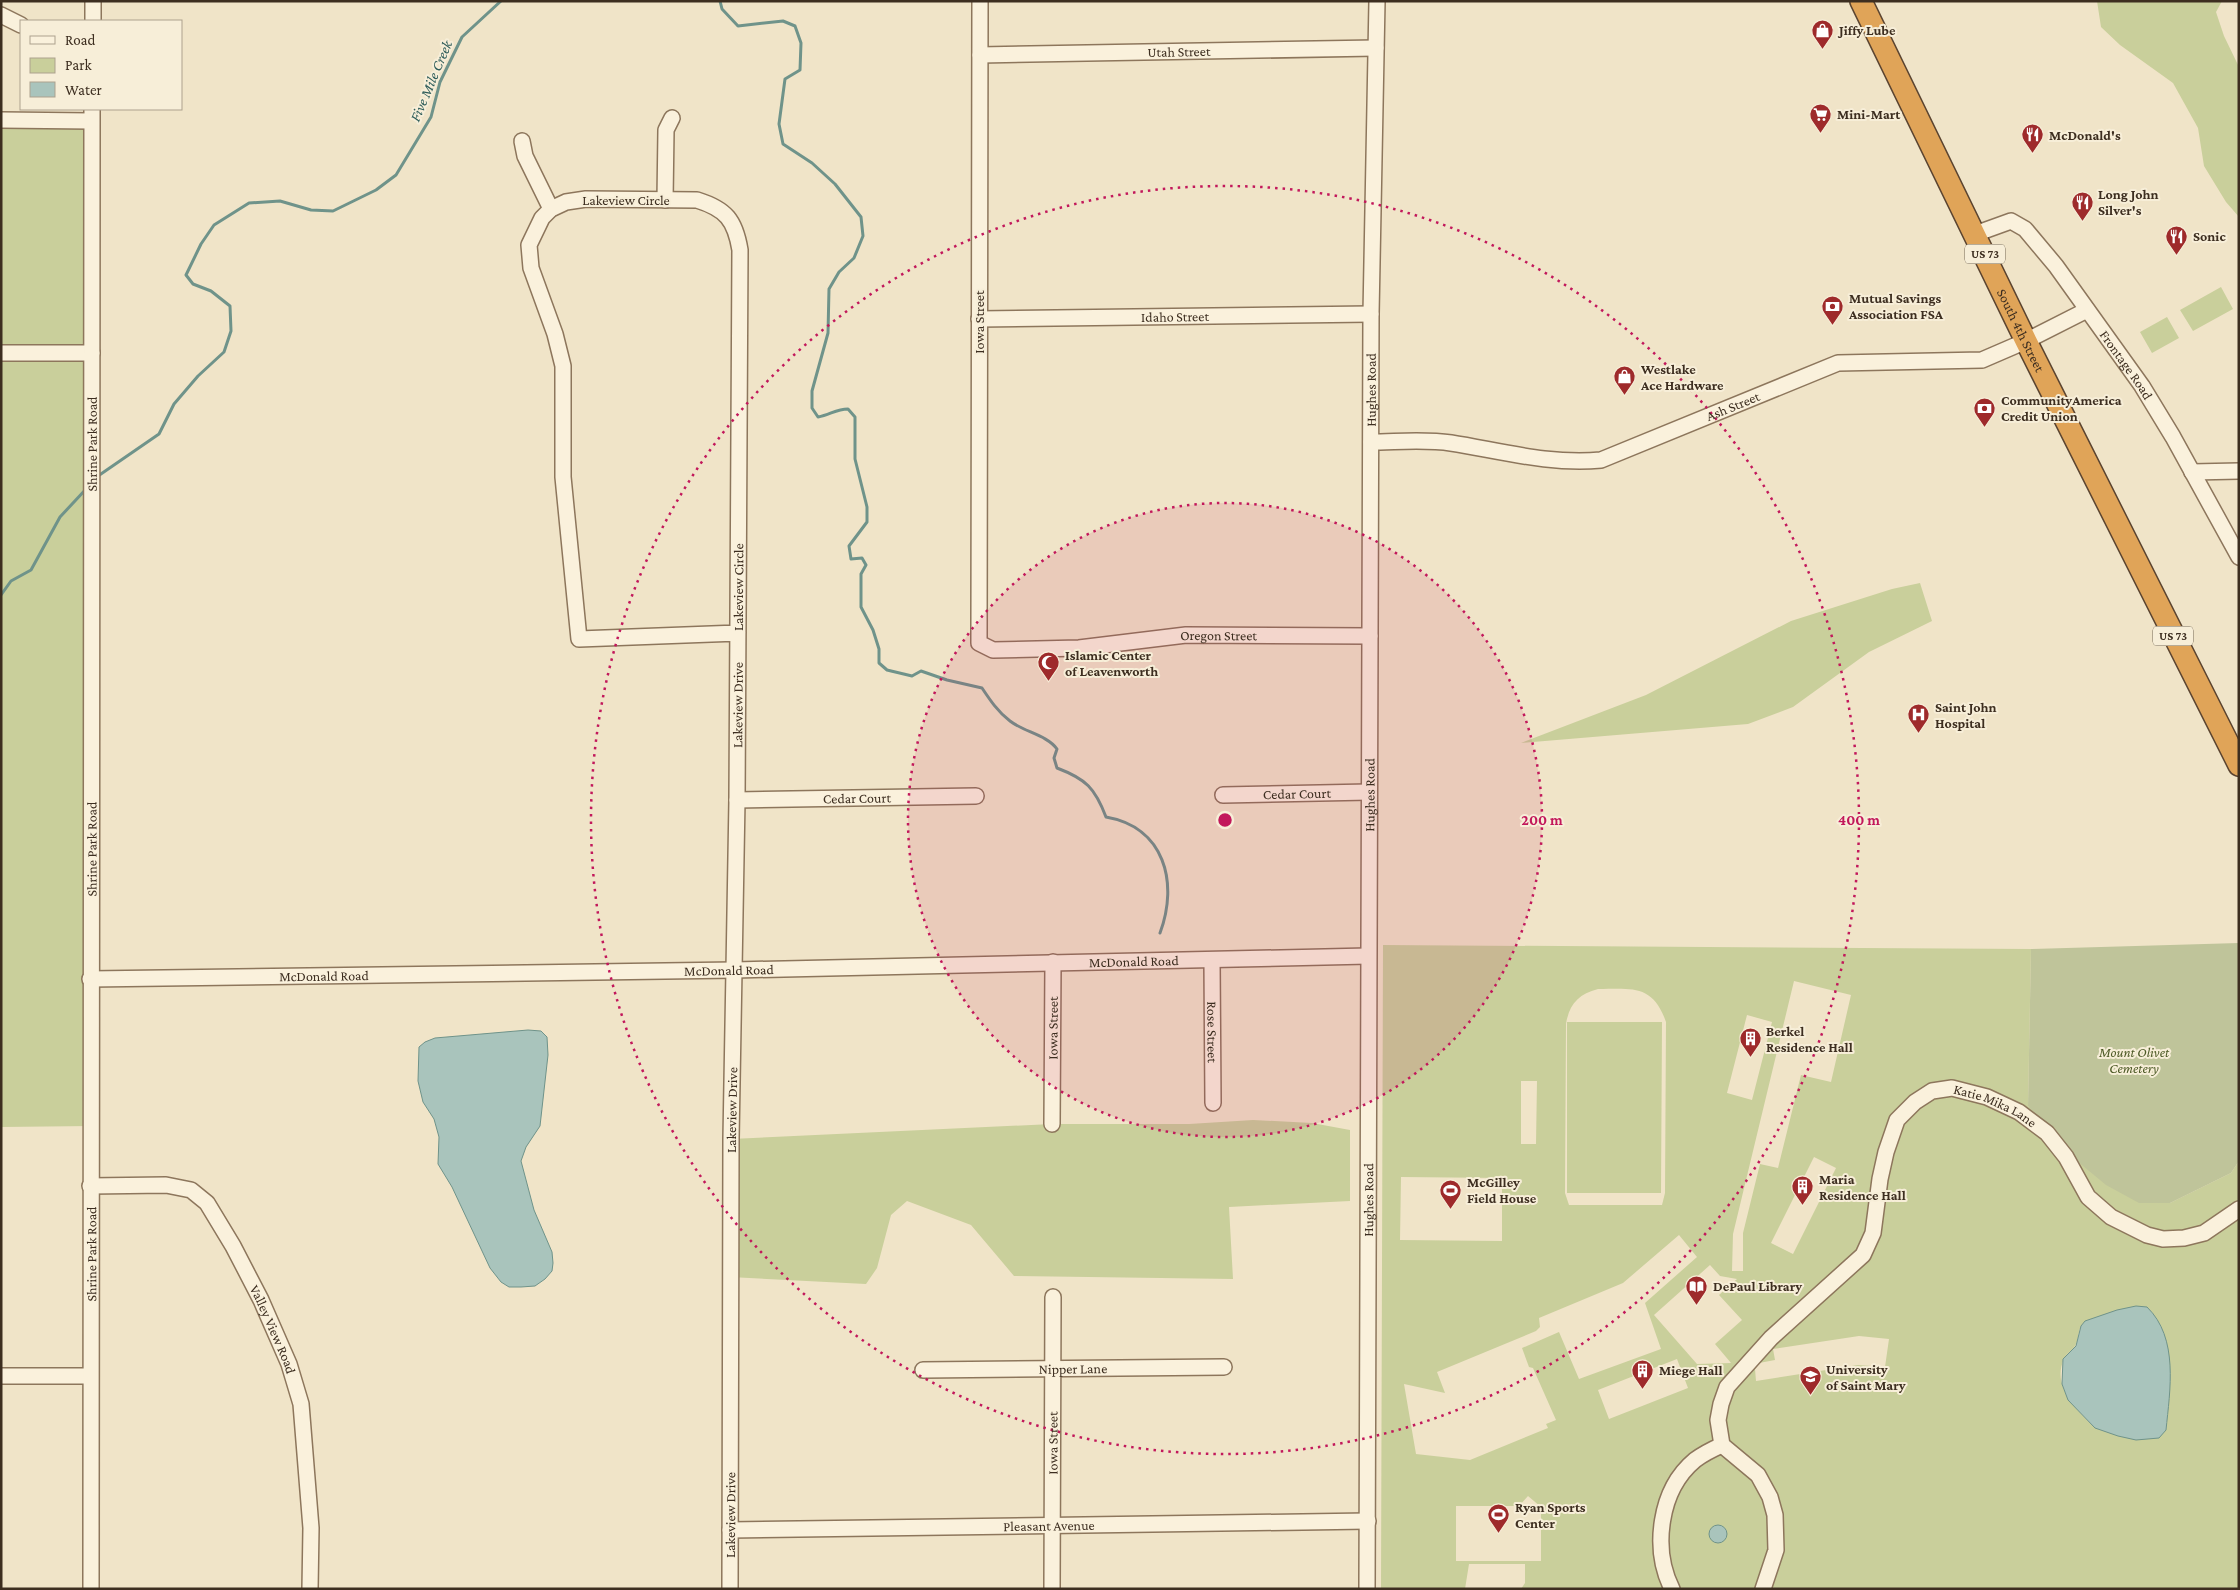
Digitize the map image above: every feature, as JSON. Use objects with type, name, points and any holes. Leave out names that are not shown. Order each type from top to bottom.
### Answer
[{"type":"highway","name":"South 4th Street","points":[[1861,1],[2026,341],[2239,765]]},
{"type":"street","points":[[93,1],[93,20]]},
{"type":"street","name":"Iowa Street","points":[[979,643],[980,1]]},
{"type":"street","name":"Hughes Road","points":[[1368,1589],[1371,314],[1377,1]]},
{"type":"street","points":[[1,15],[20,24]]},
{"type":"street","name":"Utah Street","points":[[980,55],[1376,48]]},
{"type":"street","points":[[1,120],[91,115]]},
{"type":"street","name":"Shrine Park Road","points":[[90,1589],[89,1376],[92,1126],[90,1082],[91,115]]},
{"type":"street","points":[[665,200],[666,130],[672,118]]},
{"type":"street","points":[[522,141],[525,156],[551,209]]},
{"type":"street","name":"Lakeview Circle","points":[[586,199],[665,200],[697,200],[714,205],[729,217],[737,232],[740,250],[738,633],[579,639],[563,476],[563,366],[556,334],[531,268],[529,245],[542,218],[551,209],[566,202],[586,199]]},
{"type":"street","name":"Frontage Road","points":[[1975,234],[2011,221],[2025,229],[2056,266],[2142,386],[2239,557]]},
{"type":"street","name":"Ash Street","points":[[1371,442],[1448,442],[1513,454],[1576,462],[1601,460],[1838,363],[1982,360],[2026,341],[2087,310]]},
{"type":"street","name":"Idaho Street","points":[[979,319],[1371,314]]},
{"type":"street","points":[[1,352],[92,353]]},
{"type":"street","points":[[2192,472],[2239,471]]},
{"type":"street","name":"Lakeview Drive","points":[[730,1589],[731,1148],[735,970],[738,633]]},
{"type":"street","name":"Oregon Street","points":[[979,643],[993,650],[1079,648],[1186,635],[1370,636]]},
{"type":"street","name":"Cedar Court","points":[[1223,795],[1369,792]]},
{"type":"street","name":"Cedar Court","points":[[737,800],[976,796]]},
{"type":"street","name":"McDonald Road","points":[[90,978],[735,970],[1054,962],[1212,961],[1368,956]]},
{"type":"street","name":"Rose Street","points":[[1212,961],[1213,1103]]},
{"type":"street","name":"Iowa Street","points":[[1052,1124],[1054,962]]},
{"type":"street","name":"Katie Mika Lane","points":[[1722,1445],[1718,1420],[1727,1387],[1771,1338],[1863,1256],[1873,1233],[1880,1179],[1886,1152],[1897,1120],[1915,1102],[1932,1091],[1952,1088],[1987,1097],[2019,1112],[2047,1133],[2066,1157],[2088,1197],[2111,1217],[2147,1234],[2164,1239],[2184,1238],[2204,1233],[2239,1210]]},
{"type":"street","name":"Valley View Road","points":[[90,1186],[166,1185],[191,1190],[207,1203],[233,1246],[261,1300],[289,1364],[301,1404],[311,1528],[310,1589]]},
{"type":"street","name":"Iowa Street","points":[[1052,1589],[1053,1297]]},
{"type":"street","name":"Nipper Lane","points":[[923,1370],[1224,1367]]},
{"type":"street","points":[[1,1376],[89,1376]]},
{"type":"street","points":[[1672,1589],[1664,1566],[1661,1547],[1667,1503],[1680,1476],[1694,1461],[1722,1445],[1758,1475],[1770,1496],[1777,1535],[1776,1550],[1763,1589]]},
{"type":"street","name":"Pleasant Avenue","points":[[730,1530],[1368,1522]]},
{"type":"green space","points":[[2097,1],[2222,1],[2216,12],[2224,36],[2239,67],[2239,217],[2226,202],[2204,166],[2198,128],[2173,83],[2120,45],[2101,27]]},
{"type":"green space","points":[[1,120],[91,121],[92,1126],[1,1127]]},
{"type":"green space","points":[[2221,287],[2233,309],[2193,331],[2180,310]]},
{"type":"green space","points":[[2167,317],[2179,338],[2152,353],[2140,332]]},
{"type":"green space","points":[[1920,583],[1932,621],[1869,652],[1793,707],[1748,724],[1521,743],[1646,695],[1791,621],[1892,589]]},
{"type":"green space","name":"Mount Olivet Cemetery","points":[[2239,943],[2239,1161],[2231,1173],[2170,1203],[2139,1203],[2106,1185],[2077,1161],[2028,1106],[2031,949]]},
{"type":"green space","name":"University of Saint Mary","points":[[1383,945],[2031,949],[2028,1106],[2170,1203],[2231,1173],[2239,1161],[2239,1589],[1521,1589],[1525,1583],[1525,1564],[1469,1564],[1465,1589],[1381,1589]],"holes":[[[1794,981],[1851,995],[1831,1082],[1801,1075],[1778,1168],[1760,1164],[1743,1233],[1743,1271],[1732,1271],[1733,1234]],[[1598,989],[1631,989],[1640,991],[1655,1001],[1666,1022],[1665,1193],[1662,1205],[1569,1205],[1565,1193],[1566,1024],[1572,1006],[1585,994]],[[1747,1015],[1772,1022],[1752,1100],[1727,1093]],[[1521,1081],[1537,1081],[1536,1144],[1521,1144]],[[1814,1157],[1836,1168],[1793,1254],[1771,1243]],[[1401,1177],[1502,1178],[1502,1241],[1400,1240]],[[1679,1235],[1697,1257],[1645,1303],[1661,1349],[1579,1379],[1559,1332],[1522,1348],[1529,1367],[1533,1368],[1556,1420],[1546,1424],[1548,1428],[1470,1460],[1416,1454],[1404,1384],[1445,1393],[1437,1372],[1536,1331],[1540,1327],[1539,1318],[1623,1283]],[[1710,1265],[1720,1276],[1737,1279],[1719,1295],[1742,1320],[1715,1344],[1731,1363],[1697,1364],[1654,1315]],[[2152,1312],[2164,1334],[2170,1384],[2166,1430],[2095,1428],[2068,1397],[2061,1379],[2061,1369],[2065,1357],[2074,1348],[2079,1331],[2084,1323],[2094,1318]],[[1859,1336],[1889,1339],[1885,1367],[1858,1365],[1756,1381],[1755,1369],[1759,1363],[1775,1360],[1773,1349]],[[1677,1359],[1688,1388],[1609,1419],[1598,1390]],[[1528,1496],[1541,1507],[1541,1561],[1456,1561],[1456,1506],[1519,1506]]]},
{"type":"green space","points":[[1567,1022],[1662,1022],[1661,1193],[1567,1193]]},
{"type":"green space","points":[[1253,1120],[1312,1123],[1350,1130],[1350,1201],[1229,1207],[1233,1279],[1014,1276],[971,1225],[907,1201],[891,1215],[877,1268],[866,1284],[730,1277],[731,1139],[1052,1124],[1189,1124]]},
{"type":"water","points":[[528,1030],[541,1031],[547,1037],[548,1055],[540,1126],[526,1147],[521,1161],[534,1210],[552,1252],[553,1263],[552,1271],[535,1286],[509,1287],[501,1282],[490,1268],[452,1187],[438,1164],[439,1137],[434,1119],[423,1102],[418,1081],[419,1047],[435,1038]]},
{"type":"water","points":[[2136,1306],[2147,1307],[2157,1320],[2164,1334],[2170,1365],[2170,1382],[2166,1430],[2159,1438],[2136,1440],[2095,1428],[2068,1400],[2062,1384],[2063,1359],[2076,1346],[2081,1326],[2085,1321],[2117,1310]]},
{"type":"water","points":[[1718,1525],[1724,1528],[1727,1534],[1724,1540],[1718,1543],[1712,1540],[1709,1534],[1712,1528]]},
{"type":"waterway","name":"Five Mile Creek","points":[[98,476],[159,434],[174,404],[198,376],[224,352],[231,331],[230,306],[211,291],[193,284],[186,275],[201,244],[214,225],[249,203],[280,201],[311,210],[333,211],[376,190],[396,175],[431,117],[440,82],[462,37],[501,1]]},
{"type":"waterway","points":[[720,1],[722,9],[738,26],[783,21],[795,26],[801,43],[800,70],[785,79],[779,124],[783,144],[812,163],[835,184],[861,217],[863,236],[854,258],[839,272],[829,289],[828,333],[812,391],[812,408],[818,417],[848,409],[855,417],[855,459],[867,507],[867,522],[849,546],[851,559],[862,558],[866,565],[861,574],[861,607],[873,630],[879,649],[879,663],[887,670],[912,676],[921,671],[947,680],[982,688],[998,710],[1010,721],[1053,744],[1057,749],[1054,758],[1057,768],[1075,776],[1088,786],[1098,799],[1106,817],[1126,823],[1142,832],[1154,845],[1162,860],[1167,877],[1166,914],[1160,933]]},
{"type":"waterway","name":"Five Mile Creek","points":[[1,595],[11,581],[31,570],[60,517],[87,488]]},
{"type":"place","name":"Jiffy Lube","points":[[1823,49]]},
{"type":"place","name":"Mini-Mart","points":[[1821,133]]},
{"type":"place","name":"McDonald's","points":[[2033,154]]},
{"type":"place","name":"Long John Silver's","points":[[2082,221]]},
{"type":"place","name":"Sonic","points":[[2177,255]]},
{"type":"place","name":"Mutual Savings Association FSA","points":[[1833,325]]},
{"type":"place","name":"Westlake Ace Hardware","points":[[1625,396]]},
{"type":"place","name":"CommunityAmerica Credit Union","points":[[1985,427]]},
{"type":"place","name":"Islamic Center of Leavenworth","points":[[1049,682]]},
{"type":"place","name":"Saint John Hospital","points":[[1919,734]]},
{"type":"place","name":"Berkel Residence Hall","points":[[1750,1058]]},
{"type":"place","name":"Maria Residence Hall","points":[[1803,1206]]},
{"type":"place","name":"McGilley Field House","points":[[1451,1209]]},
{"type":"place","name":"DePaul Library","points":[[1697,1305]]},
{"type":"place","name":"Miege Hall","points":[[1643,1389]]},
{"type":"place","name":"University of Saint Mary","points":[[1810,1396]]},
{"type":"place","name":"Ryan Sports Center","points":[[1499,1534]]}]
